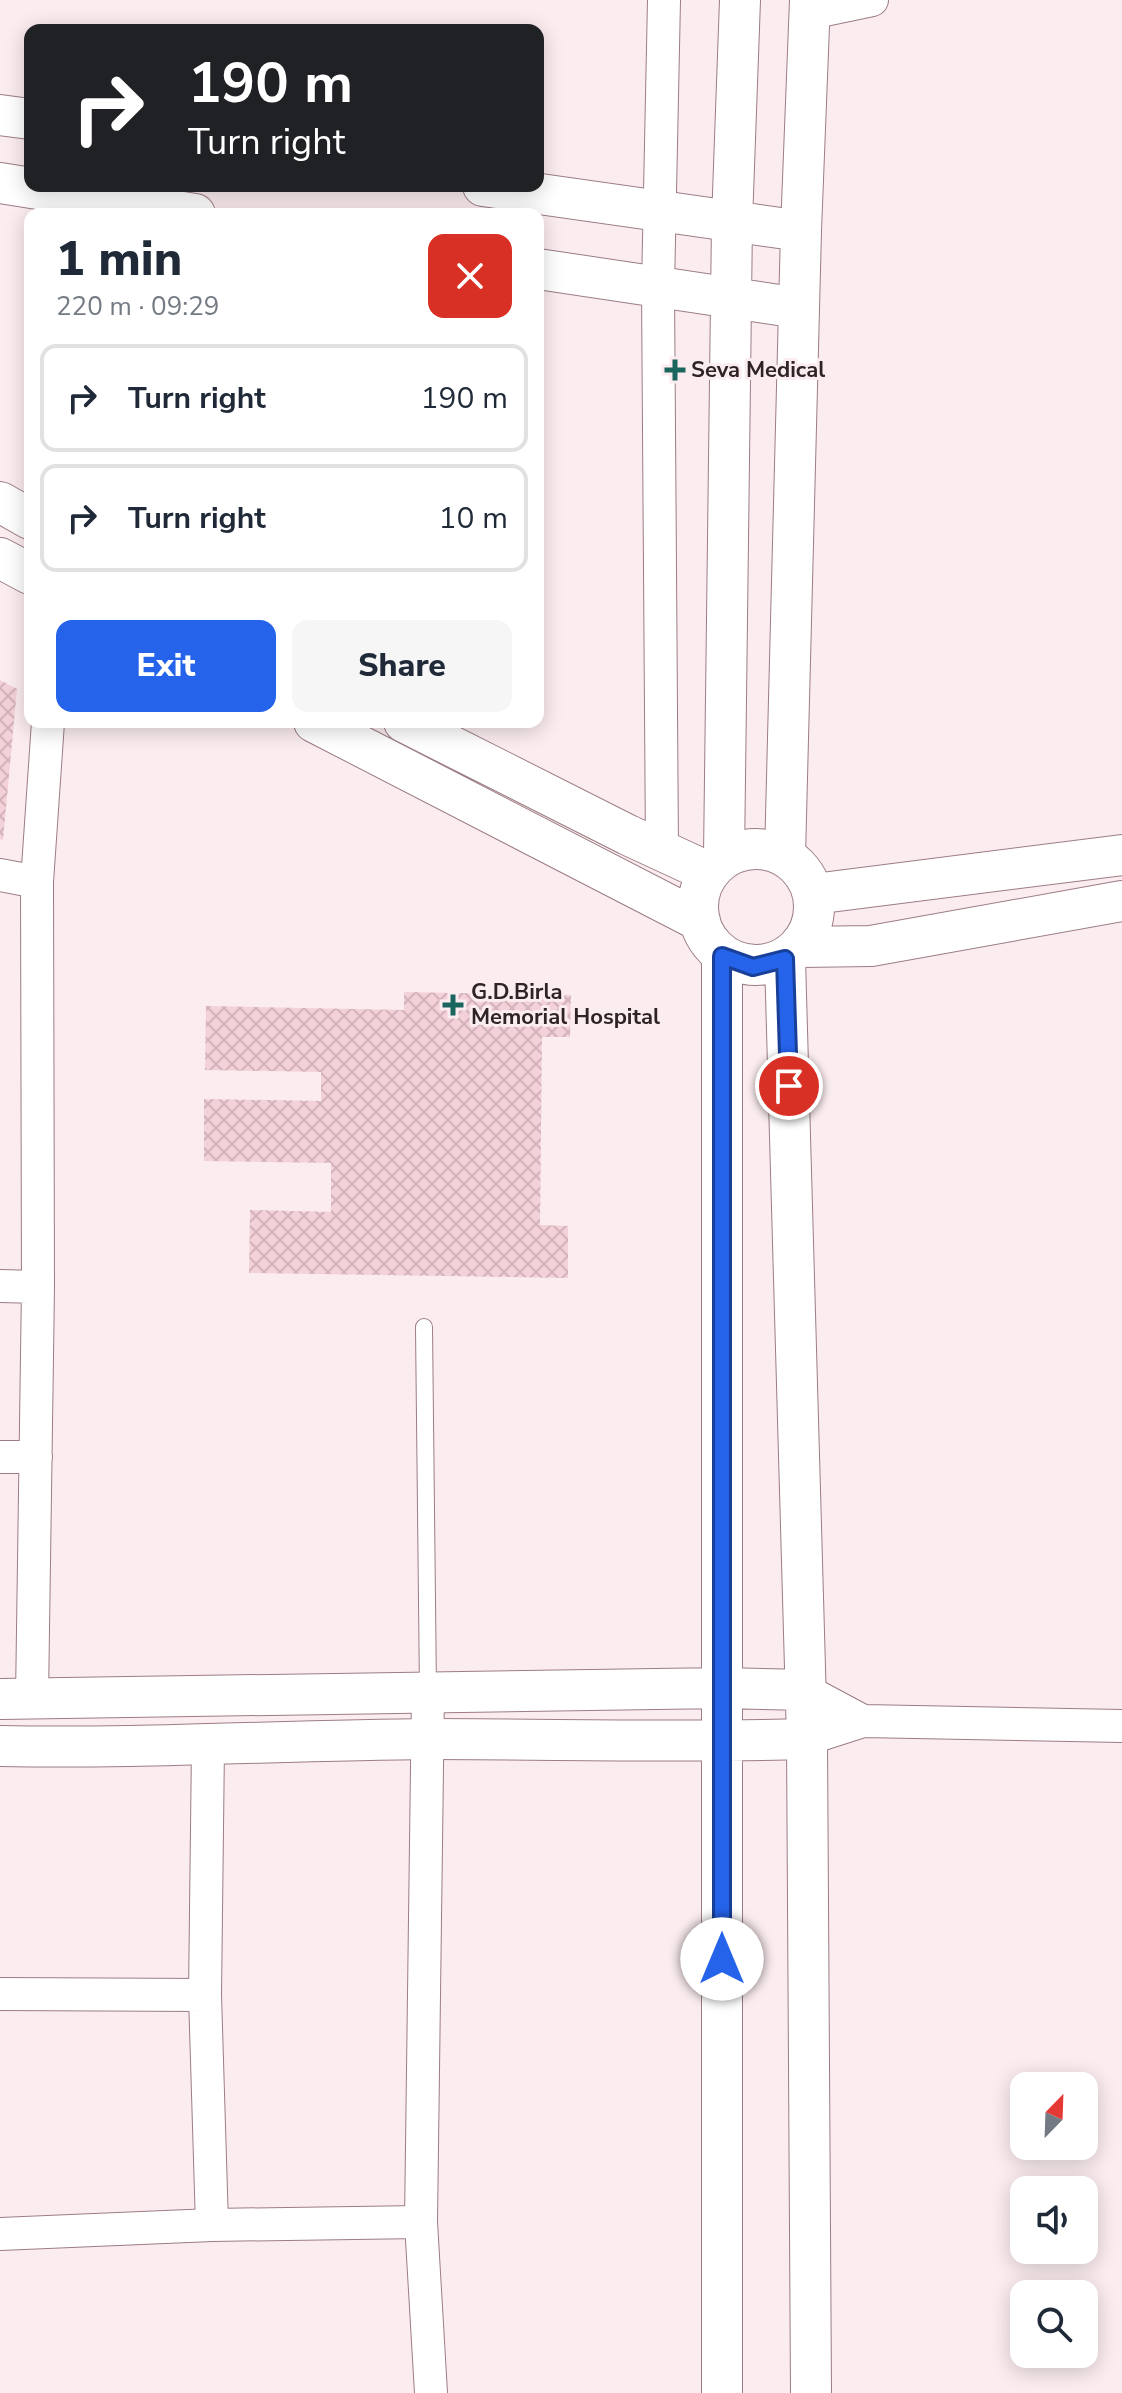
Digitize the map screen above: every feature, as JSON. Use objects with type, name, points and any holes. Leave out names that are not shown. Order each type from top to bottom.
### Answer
[{"type":"street","points":[[662,851],[658,288],[664,0]]},
{"type":"street","points":[[740,0],[716,865],[697,900],[701,930],[722,956],[753,967],[793,953],[871,946],[1122,901]]},
{"type":"street","points":[[785,856],[810,6],[872,0]]},
{"type":"street","points":[[0,115],[24,118]]},
{"type":"street","points":[[0,183],[24,187]]},
{"type":"street","points":[[57,192],[157,208]]},
{"type":"street","points":[[524,192],[801,231]]},
{"type":"street","points":[[544,270],[799,308]]},
{"type":"street","points":[[0,502],[24,516]]},
{"type":"street","points":[[0,558],[24,571]]},
{"type":"street","points":[[48,728],[37,882],[36,1457],[16,1699],[722,1688],[805,1690],[863,1721]]},
{"type":"street","points":[[326,728],[700,921]]},
{"type":"street","points":[[416,728],[662,851],[716,865],[754,848],[785,856],[803,871],[814,894],[814,922],[793,953],[807,1739],[811,2393]]},
{"type":"street","points":[[814,894],[1122,855]]},
{"type":"street","points":[[0,875],[37,882]]},
{"type":"street","points":[[722,956],[722,2393]]},
{"type":"street","points":[[0,1286],[38,1287]]},
{"type":"street","points":[[0,1457],[36,1457]]},
{"type":"street","points":[[428,1692],[421,2222],[431,2393]]},
{"type":"street","points":[[0,1746],[208,1745],[428,1739],[722,1742],[807,1739],[863,1721],[1122,1726]]},
{"type":"street","points":[[208,1745],[205,1995],[212,2225]]},
{"type":"street","points":[[0,1994],[205,1995]]},
{"type":"street","points":[[0,2234],[212,2225],[421,2222]]},
{"type":"lane","points":[[424,1327],[428,1692]]},
{"type":"building","points":[[0,680],[17,689],[3,840],[0,839]]},
{"type":"building","points":[[404,992],[571,995],[570,1037],[542,1037],[540,1225],[568,1226],[568,1278],[249,1273],[250,1210],[331,1212],[331,1163],[204,1161],[204,1099],[321,1101],[321,1072],[205,1070],[206,1006],[404,1010]]},
{"type":"place","name":"Seva Medical","points":[[675,370]]},
{"type":"place","name":"G.D.Birla Memorial Hospital","points":[[453,1005]]},
{"type":"route","points":[[722,1959],[722,956],[753,967],[785,959],[789,1086]]}]
